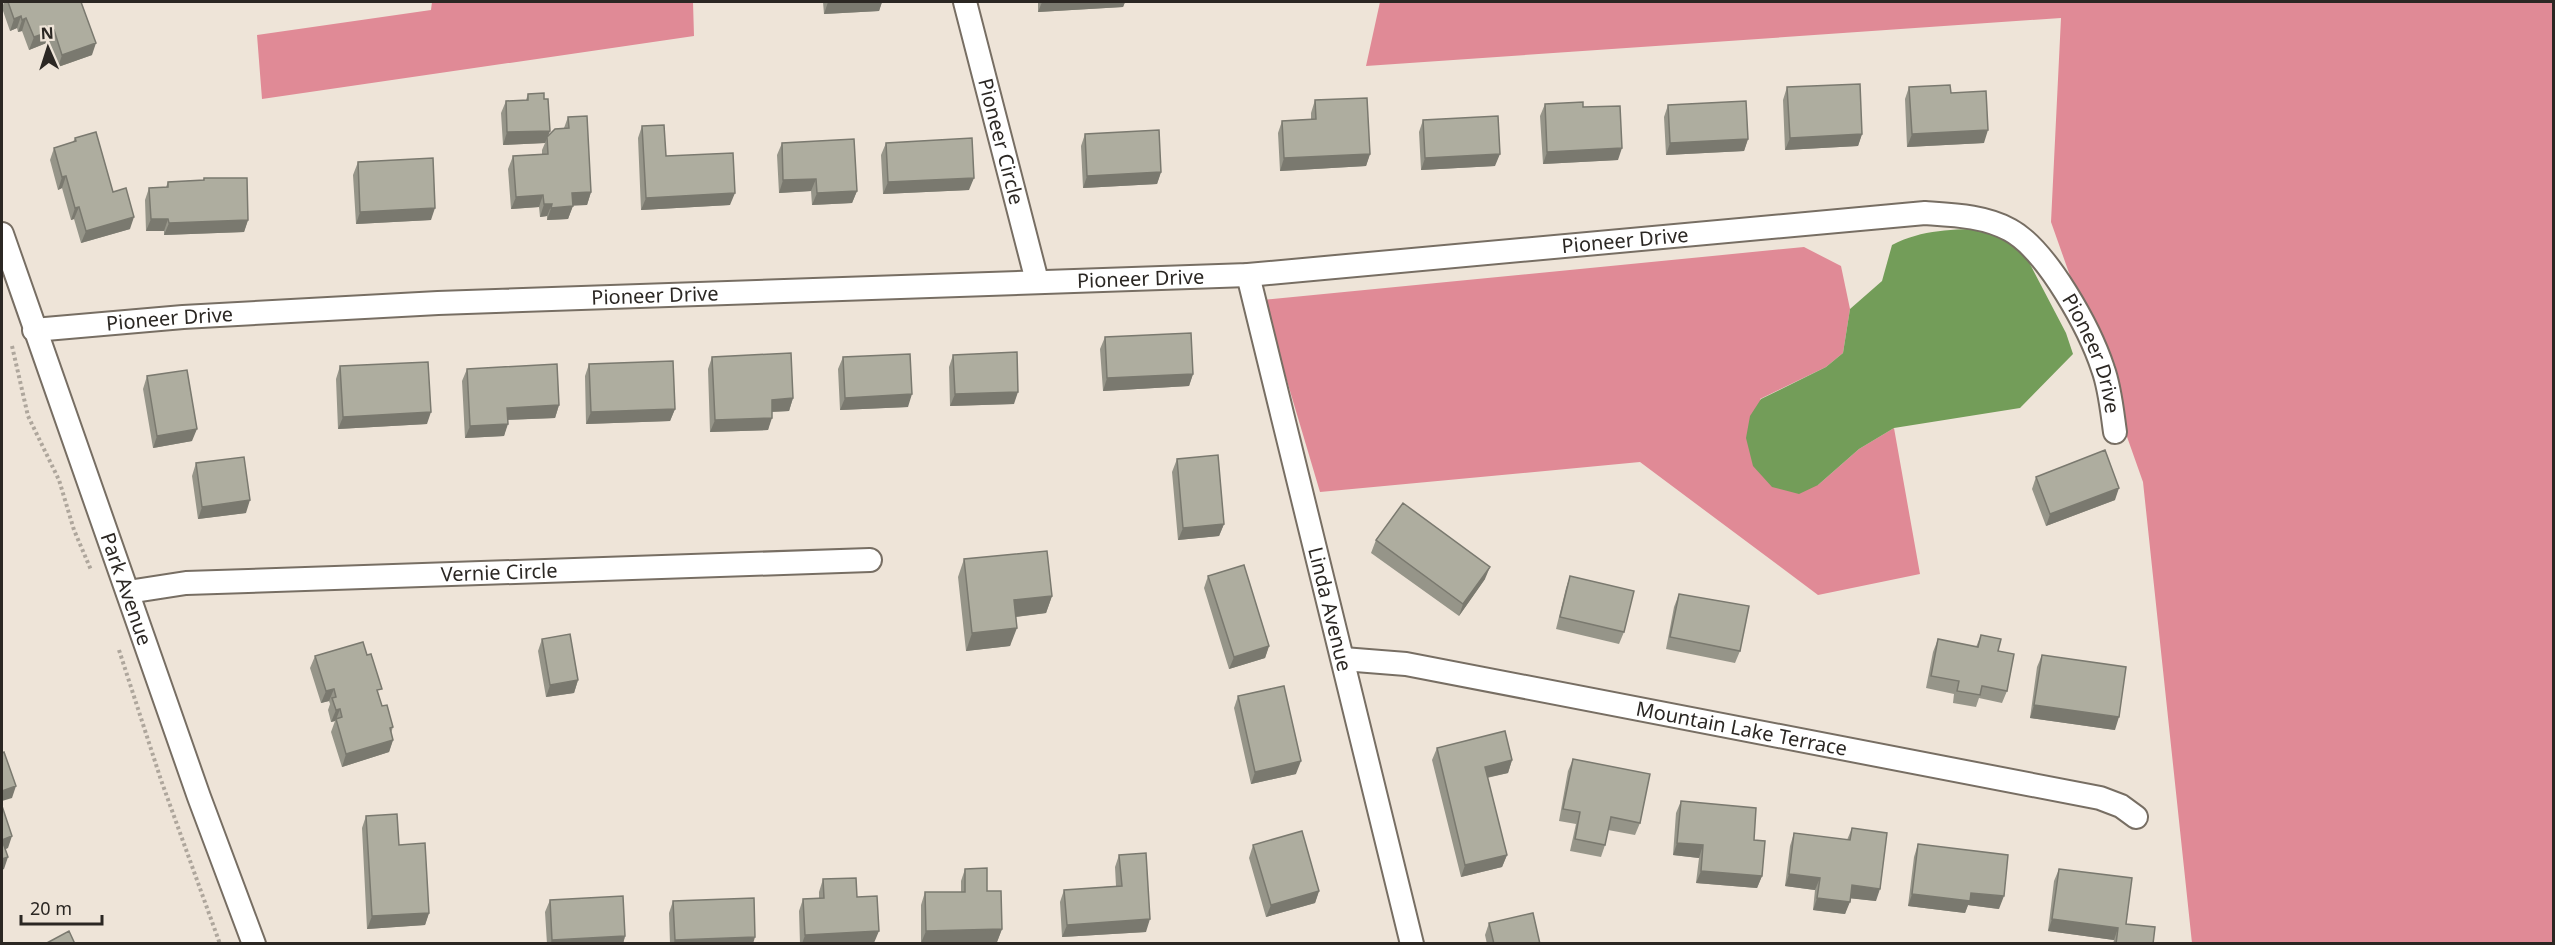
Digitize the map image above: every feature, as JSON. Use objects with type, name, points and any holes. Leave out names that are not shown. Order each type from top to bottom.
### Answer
[{"type":"street","name":"Pioneer Circle","points":[[965,2],[1037,281]]},
{"type":"street","name":"Pioneer Drive","points":[[34,330],[183,317],[438,303],[1248,275],[1925,213],[1971,217],[2009,229],[2026,240],[2046,263],[2077,314],[2104,369],[2115,432]]},
{"type":"street","name":"Park Avenue","points":[[2,234],[199,797],[254,944]]},
{"type":"street","name":"Linda Avenue","points":[[1248,275],[1412,944]]},
{"type":"street","name":"Vernie Circle","points":[[129,592],[186,583],[870,560]]},
{"type":"street","name":"Mountain Lake Terrace","points":[[1343,659],[1406,664],[2100,798],[2121,806],[2136,817]]},
{"type":"path","points":[[11,342],[28,416],[59,480],[74,530],[92,572]]},
{"type":"path","points":[[118,649],[161,780],[220,944]]},
{"type":"shaded area","points":[[432,2],[693,2],[694,36],[262,99],[257,35],[431,10]]},
{"type":"shaded area","points":[[1380,2],[2553,2],[2553,943],[2192,943],[2143,482],[2051,222],[2061,18],[1366,66]]},
{"type":"shaded area","points":[[1988,228],[2020,245],[2066,333],[2073,354],[2020,408],[1894,428],[1859,449],[1818,485],[1799,494],[1772,487],[1753,466],[1746,438],[1750,416],[1761,399],[1826,367],[1843,353],[1850,309],[1882,281],[1892,245],[1927,233]]},
{"type":"shaded area","points":[[1804,247],[1841,266],[1850,309],[1843,353],[1826,367],[1760,399],[1818,485],[1859,449],[1894,428],[1920,574],[1818,595],[1640,462],[1320,492],[1263,300]]},
{"type":"building","points":[[8,2],[81,2],[96,43],[62,55],[54,30],[34,37],[26,18],[22,20],[21,16],[14,19]]},
{"type":"building","points":[[1860,84],[1862,134],[1790,138],[1787,87]]},
{"type":"building","points":[[1950,85],[1951,93],[1986,91],[1988,130],[1912,134],[1909,87]]},
{"type":"building","points":[[544,93],[544,99],[548,99],[550,131],[507,132],[506,101],[528,100],[528,94]]},
{"type":"building","points":[[1367,98],[1370,154],[1284,158],[1282,121],[1316,119],[1315,100]]},
{"type":"building","points":[[1746,101],[1748,139],[1670,143],[1668,105]]},
{"type":"building","points":[[1583,102],[1583,107],[1620,106],[1622,148],[1547,152],[1545,104]]},
{"type":"building","points":[[587,116],[591,192],[572,193],[573,206],[551,208],[552,204],[544,204],[543,195],[516,197],[513,156],[548,154],[547,137],[555,129],[569,128],[568,117]]},
{"type":"building","points":[[1498,116],[1500,154],[1425,158],[1423,120]]},
{"type":"building","points":[[664,125],[666,156],[733,153],[735,193],[646,198],[642,126]]},
{"type":"building","points":[[1159,130],[1161,172],[1087,176],[1085,134]]},
{"type":"building","points":[[96,132],[113,192],[126,188],[134,217],[86,231],[79,207],[75,208],[66,176],[62,177],[54,148],[76,141],[75,138]]},
{"type":"building","points":[[972,138],[974,178],[888,182],[886,143]]},
{"type":"building","points":[[854,139],[857,191],[817,193],[816,179],[783,180],[782,143]]},
{"type":"building","points":[[433,158],[435,208],[360,212],[358,162]]},
{"type":"building","points":[[204,178],[247,178],[248,220],[169,223],[168,219],[151,219],[149,188],[168,187],[168,182],[204,180]]},
{"type":"building","points":[[1191,333],[1193,374],[1107,378],[1105,337]]},
{"type":"building","points":[[1017,352],[1018,392],[955,394],[953,355]]},
{"type":"building","points":[[791,353],[793,398],[772,400],[772,418],[715,420],[712,357]]},
{"type":"building","points":[[910,354],[912,394],[845,398],[843,357]]},
{"type":"building","points":[[673,361],[675,409],[591,412],[589,364]]},
{"type":"building","points":[[428,362],[431,412],[343,417],[340,366]]},
{"type":"building","points":[[557,364],[559,405],[507,408],[508,424],[470,426],[467,369]]},
{"type":"building","points":[[187,370],[197,429],[157,436],[147,376]]},
{"type":"building","points":[[2105,450],[2119,488],[2050,514],[2036,477]]},
{"type":"building","points":[[1218,455],[1224,524],[1183,528],[1177,459]]},
{"type":"building","points":[[244,457],[250,500],[202,507],[196,463]]},
{"type":"building","points":[[1403,503],[1490,567],[1463,604],[1376,540]]},
{"type":"building","points":[[1047,551],[1052,596],[1014,600],[1017,628],[972,633],[964,559]]},
{"type":"building","points":[[1244,565],[1269,646],[1234,657],[1208,576]]},
{"type":"building","points":[[1570,576],[1634,591],[1624,632],[1560,617]]},
{"type":"building","points":[[1679,594],[1749,606],[1740,651],[1670,637]]},
{"type":"building","points":[[570,634],[578,680],[550,685],[542,639]]},
{"type":"building","points":[[1981,635],[2001,639],[1998,651],[2014,654],[2007,691],[1982,686],[1980,695],[1957,691],[1959,681],[1931,676],[1938,639],[1978,647]]},
{"type":"building","points":[[363,642],[367,655],[371,654],[382,689],[377,690],[382,706],[387,705],[393,727],[390,728],[393,740],[346,754],[336,719],[342,717],[340,709],[336,710],[332,698],[336,697],[334,689],[326,691],[315,656]]},
{"type":"building","points":[[2042,655],[2126,667],[2119,717],[2034,705]]},
{"type":"building","points":[[1284,686],[1301,761],[1255,772],[1238,696]]},
{"type":"building","points":[[1505,731],[1512,760],[1485,767],[1507,855],[1465,865],[1437,748]]},
{"type":"building","points":[[4,752],[16,786],[2,791],[2,753]]},
{"type":"building","points":[[1573,759],[1650,774],[1640,823],[1611,817],[1605,845],[1575,839],[1580,812],[1563,809]]},
{"type":"building","points":[[1681,801],[1756,808],[1754,840],[1765,841],[1762,876],[1701,871],[1703,845],[1677,843]]},
{"type":"building","points":[[2,806],[12,836],[2,840]]},
{"type":"building","points":[[397,814],[399,845],[425,843],[429,913],[372,916],[366,816]]},
{"type":"building","points":[[1852,828],[1887,833],[1880,889],[1852,885],[1850,902],[1817,898],[1820,878],[1789,874],[1794,833],[1850,840]]},
{"type":"building","points":[[1302,831],[1319,891],[1271,905],[1253,845]]},
{"type":"building","points":[[2,840],[8,857],[2,859]]},
{"type":"building","points":[[1918,844],[2008,855],[2004,896],[1971,893],[1970,901],[1912,894]]},
{"type":"building","points":[[1146,853],[1150,919],[1067,925],[1064,890],[1122,886],[1119,855]]},
{"type":"building","points":[[987,868],[987,891],[1001,891],[1002,929],[926,931],[925,892],[965,892],[965,869]]},
{"type":"building","points":[[2059,869],[2132,878],[2126,924],[2155,927],[2153,944],[2116,944],[2118,928],[2052,919]]},
{"type":"building","points":[[856,878],[857,897],[877,896],[879,931],[805,935],[803,899],[824,898],[823,879]]},
{"type":"building","points":[[623,896],[625,936],[552,940],[550,900]]},
{"type":"building","points":[[754,898],[755,937],[675,940],[673,901]]},
{"type":"building","points":[[1533,913],[1540,944],[1494,944],[1489,923]]},
{"type":"building","points":[[69,931],[75,944],[45,944]]}]
